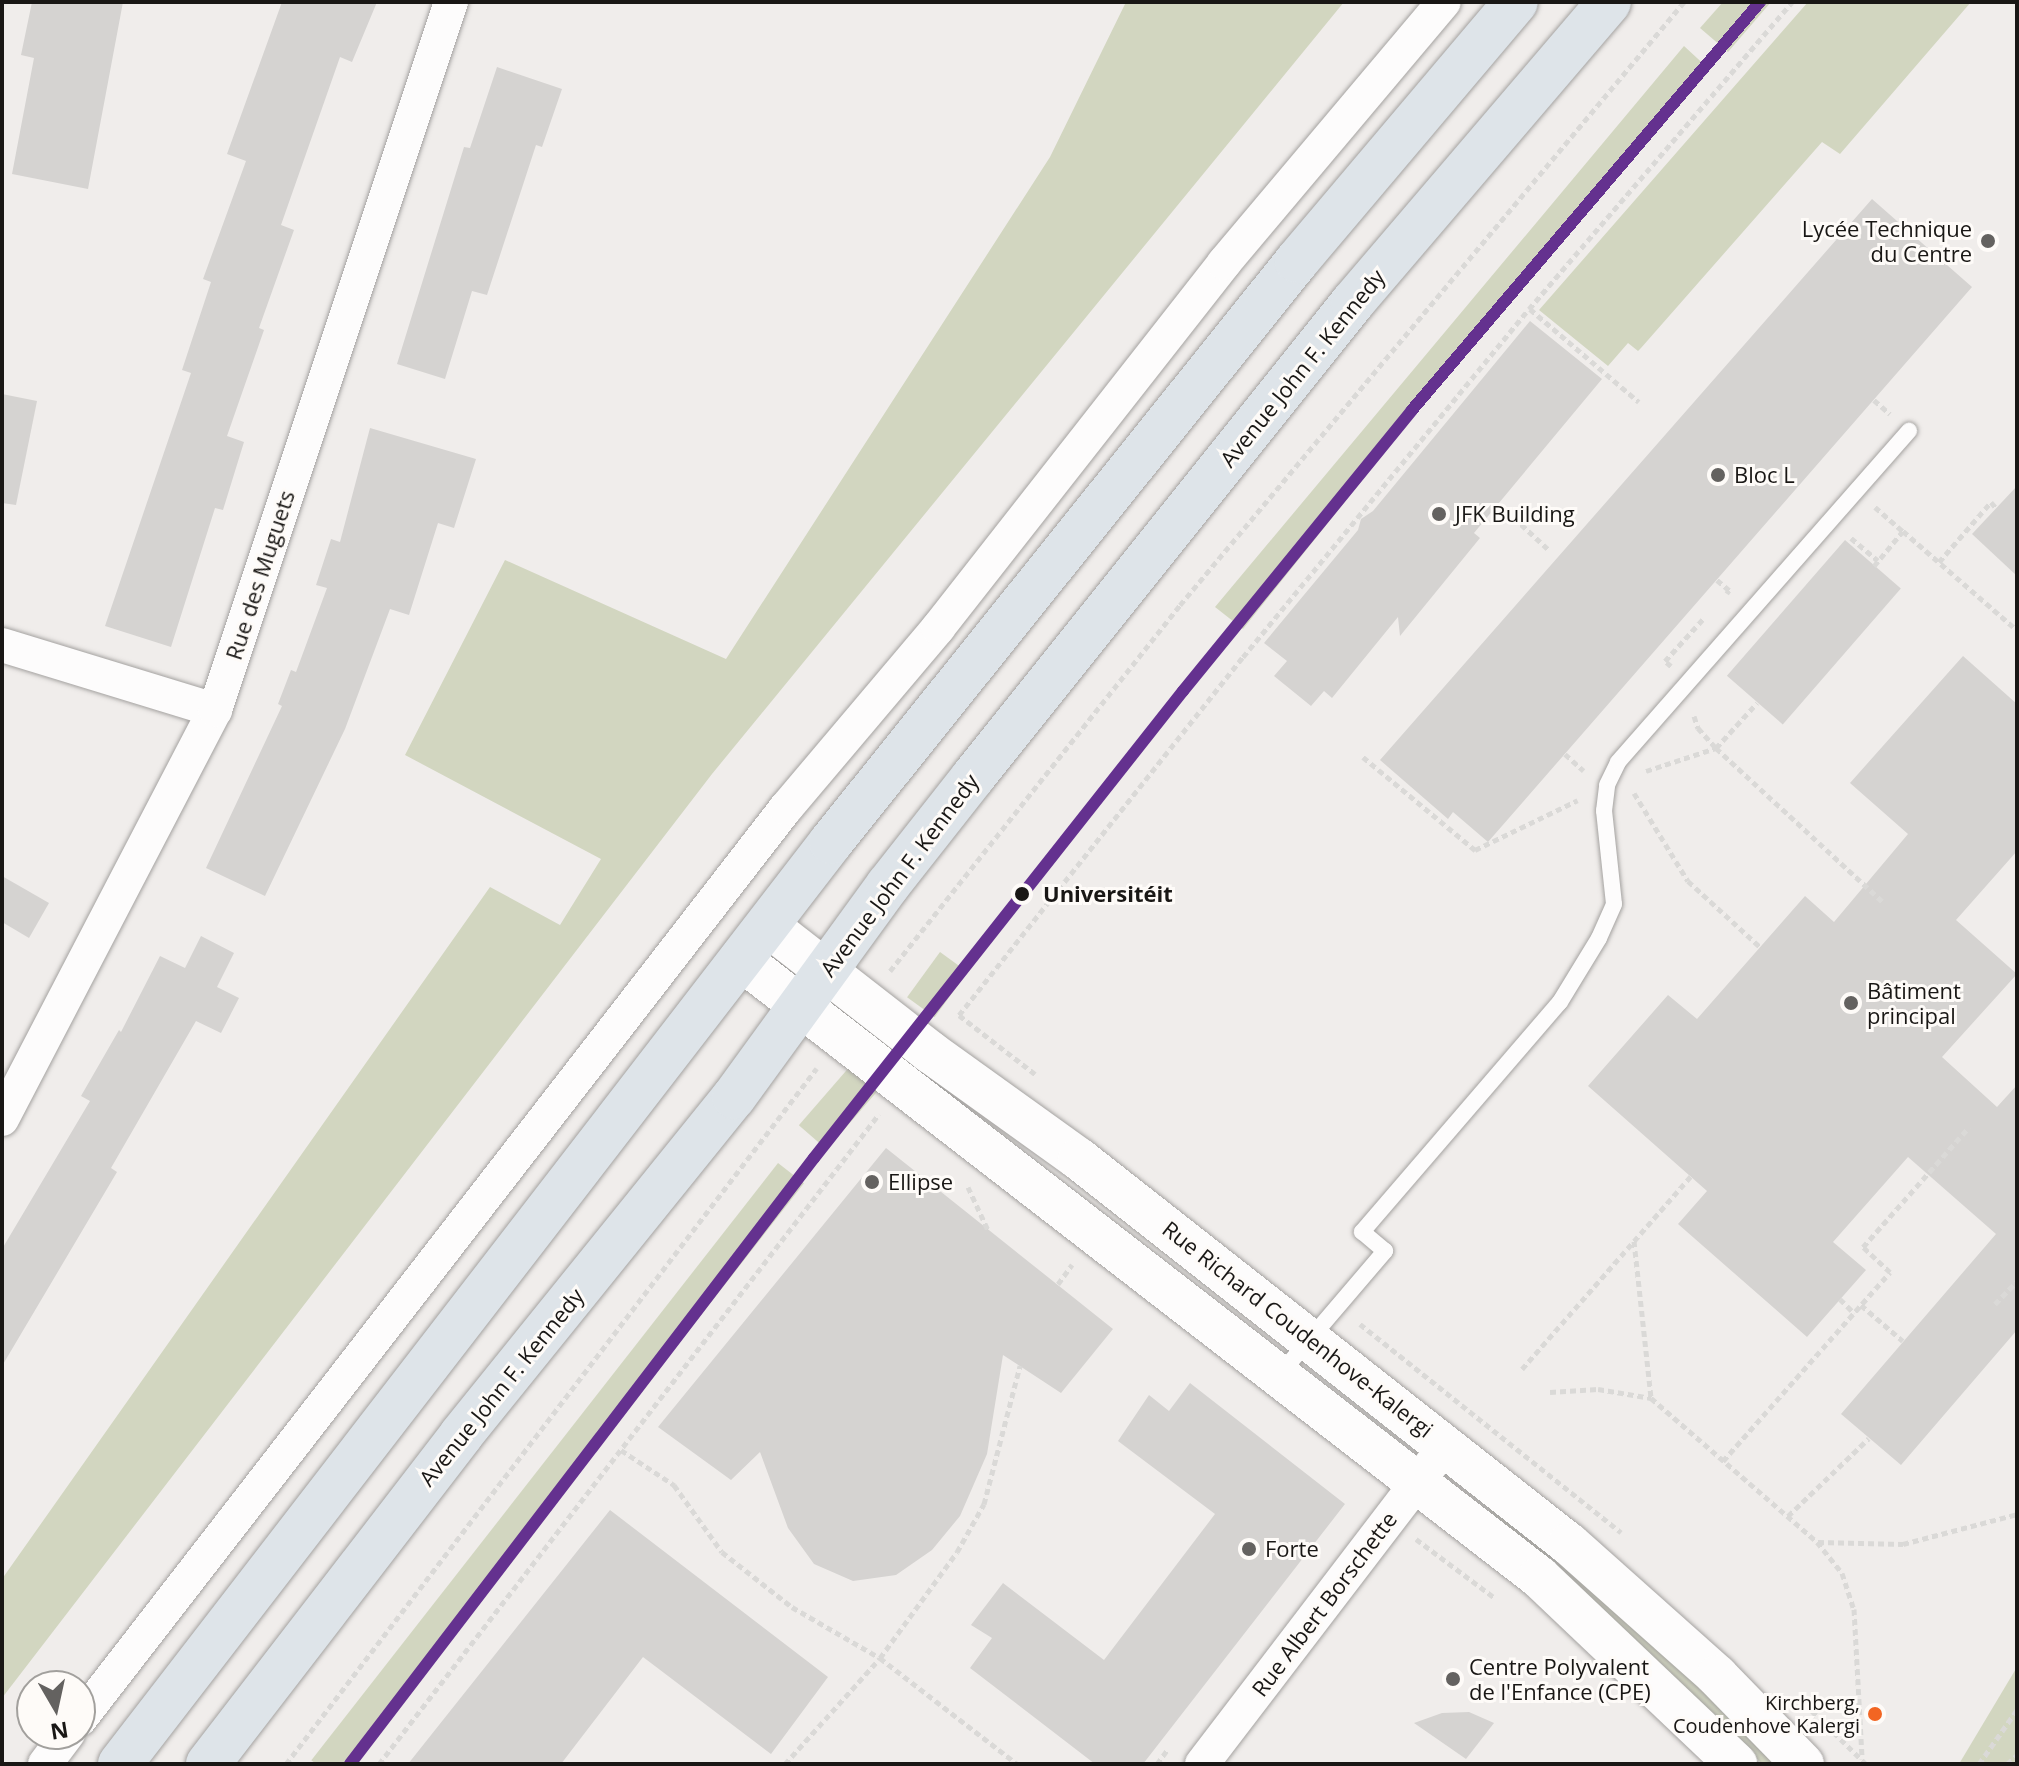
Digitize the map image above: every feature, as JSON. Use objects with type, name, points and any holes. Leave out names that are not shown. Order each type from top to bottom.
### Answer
[{"type":"main road","points":[[120,1764],[740,959],[1297,261],[1516,2]]},
{"type":"main road","name":"Avenue John F. Kennedy","points":[[208,1764],[461,1435],[734,1097],[897,873],[1353,302],[1609,2]]},
{"type":"street","name":"Rue des Muguets","points":[[2,1119],[215,710],[451,2]]},
{"type":"street","points":[[96,1698],[786,808],[938,628],[1224,263],[1444,2]]},
{"type":"street","points":[[2,645],[215,710]]},
{"type":"street","name":"Rue Richard Coudenhove-Kalergi","points":[[767,925],[866,1003],[1079,1159],[1569,1544],[1706,1666],[1803,1764]]},
{"type":"street","points":[[740,959],[1539,1577],[1736,1764]]},
{"type":"street","name":"Rue Albert Borschette","points":[[1202,1764],[1446,1445]]},
{"type":"lane","points":[[1279,1375],[1385,1251],[1362,1232],[1560,1002],[1599,938],[1614,904],[1604,811],[1607,785],[1618,762],[1909,431]]},
{"type":"path","points":[[866,1003],[1180,605],[1684,2]]},
{"type":"path","points":[[959,1015],[1214,692],[1529,309],[1792,2]]},
{"type":"path","points":[[1529,309],[1639,402]]},
{"type":"path","points":[[1868,501],[2017,630]]},
{"type":"path","points":[[1939,562],[1991,502],[1996,508]]},
{"type":"path","points":[[1499,504],[1548,549]]},
{"type":"path","points":[[1857,544],[1876,563],[1903,531]]},
{"type":"path","points":[[1363,757],[1475,850],[1607,785],[1716,748],[1757,703]]},
{"type":"path","points":[[1716,748],[1883,902]]},
{"type":"path","points":[[1625,779],[1688,881],[1760,947]]},
{"type":"path","points":[[286,1764],[840,1037]]},
{"type":"path","points":[[379,1764],[879,1113]]},
{"type":"path","points":[[1723,1461],[1890,1272],[1863,1247],[1969,1127]]},
{"type":"path","points":[[1522,1369],[1691,1176]]},
{"type":"path","points":[[966,1184],[988,1230]]},
{"type":"path","points":[[1634,1241],[1651,1398]]},
{"type":"path","points":[[1058,1284],[1072,1264]]},
{"type":"path","points":[[1995,1304],[2017,1281]]},
{"type":"path","points":[[1840,1299],[1854,1313]]},
{"type":"path","points":[[1861,1305],[1903,1341]]},
{"type":"path","points":[[785,1764],[880,1658],[957,1552],[984,1504],[1020,1366]]},
{"type":"path","points":[[1550,1392],[1598,1389],[1651,1398],[1817,1542],[1842,1573],[1854,1609],[1862,1760]]},
{"type":"path","points":[[1788,1516],[1869,1438]]},
{"type":"path","points":[[621,1450],[674,1485],[722,1552],[792,1607],[880,1658],[1017,1764]]},
{"type":"path","points":[[1817,1542],[1903,1544],[2017,1514]]},
{"type":"path","points":[[1979,1764],[2017,1710]]},
{"type":"path","points":[[2007,1764],[2017,1755]]},
{"type":"green space","points":[[1126,2],[1344,2],[712,774],[24,1670],[16,1670],[16,1680],[2,1698],[2,1579],[490,887],[560,925],[601,859],[405,755],[505,560],[726,659],[1050,157]]},
{"type":"green space","points":[[1723,2],[1771,2],[1728,52],[1700,28]]},
{"type":"green space","points":[[1808,2],[1971,2],[1840,154],[1822,142],[1641,348],[1638,351],[1628,343],[1608,366],[1539,310]]},
{"type":"green space","points":[[1684,46],[1710,70],[1431,394],[1243,629],[1215,607]]},
{"type":"green space","points":[[940,952],[968,972],[935,1017],[907,997]]},
{"type":"green space","points":[[852,1064],[880,1088],[827,1149],[799,1125]]},
{"type":"green space","points":[[778,1163],[804,1183],[350,1764],[316,1764],[311,1760]]},
{"type":"green space","points":[[1497,1508],[1723,1708],[1777,1764],[1762,1764],[1714,1715],[1489,1514],[1489,1510]]},
{"type":"green space","points":[[2017,1667],[2017,1764],[1959,1764]]},
{"type":"building","points":[[32,2],[123,2],[88,189],[12,174],[34,58],[21,55]]},
{"type":"building","points":[[282,2],[377,2],[352,62],[340,57],[281,225],[294,230],[259,328],[264,330],[227,436],[244,442],[223,510],[215,508],[171,647],[105,626],[191,373],[182,370],[211,282],[203,279],[246,161],[227,154]]},
{"type":"building","points":[[497,67],[562,89],[542,147],[536,145],[487,295],[472,291],[445,379],[397,364],[464,147],[470,148]]},
{"type":"building","name":"Bloc L","points":[[1872,199],[1972,287],[1488,842],[1453,812],[1448,819],[1380,760]]},
{"type":"building","name":"JFK Building","points":[[1530,321],[1602,379],[1474,533],[1480,538],[1400,636],[1398,617],[1332,698],[1324,691],[1311,706],[1274,676],[1287,661],[1264,643],[1358,530],[1361,519],[1373,511]]},
{"type":"building","points":[[2,394],[37,401],[16,505],[2,503]]},
{"type":"building","points":[[370,428],[476,459],[454,528],[438,523],[409,615],[390,609],[345,729],[265,896],[206,868],[282,706],[278,704],[291,670],[296,672],[327,588],[316,585],[331,539],[340,542]]},
{"type":"building","points":[[2017,486],[2017,576],[1972,534]]},
{"type":"building","points":[[1845,540],[1901,589],[1783,724],[1727,676]]},
{"type":"building","name":"Bâtiment principal","points":[[1963,656],[2017,704],[2017,851],[1956,920],[2017,974],[1942,1057],[1997,1107],[2017,1085],[2017,1330],[1901,1465],[1841,1414],[1996,1234],[1908,1157],[1833,1242],[1866,1270],[1807,1337],[1678,1224],[1707,1191],[1588,1086],[1668,995],[1697,1019],[1805,896],[1834,922],[1908,834],[1850,783]]},
{"type":"building","points":[[2,876],[49,903],[29,938],[2,922]]},
{"type":"building","points":[[201,936],[234,953],[217,987],[239,998],[221,1033],[196,1021],[111,1168],[117,1172],[2,1366],[2,1249],[90,1101],[81,1096],[119,1030],[121,1032],[160,956],[185,968]]},
{"type":"building","points":[[886,1148],[1113,1329],[1061,1393],[1003,1355],[987,1454],[960,1516],[932,1550],[896,1575],[853,1581],[814,1564],[788,1528],[760,1452],[731,1480],[658,1427]]},
{"type":"building","name":"Forte","points":[[1190,1383],[1345,1504],[1143,1764],[1095,1764],[970,1668],[992,1638],[971,1625],[1003,1583],[1104,1660],[1215,1514],[1118,1441],[1149,1395],[1169,1411]]},
{"type":"building","points":[[610,1510],[828,1677],[771,1754],[643,1657],[561,1764],[408,1764]]},
{"type":"building","points":[[1469,1712],[1494,1723],[1466,1759],[1414,1723],[1442,1713]]},
{"type":"transit line","points":[[350,1764],[814,1158],[1183,691],[1412,410],[1760,2]]},
{"type":"place","name":"Lycée Technique du Centre","points":[[1988,241]]},
{"type":"place","name":"Bloc L","points":[[1718,475]]},
{"type":"place","name":"JFK Building","points":[[1439,514]]},
{"type":"place","name":"Universitéit","points":[[1022,894]]},
{"type":"place","name":"Bâtiment principal","points":[[1851,1003]]},
{"type":"place","name":"Ellipse","points":[[872,1182]]},
{"type":"place","name":"Forte","points":[[1249,1549]]},
{"type":"place","name":"Centre Polyvalent de l'Enfance (CPE)","points":[[1453,1679]]},
{"type":"place","name":"Kirchberg, Coudenhove Kalergi","points":[[1875,1714]]}]
